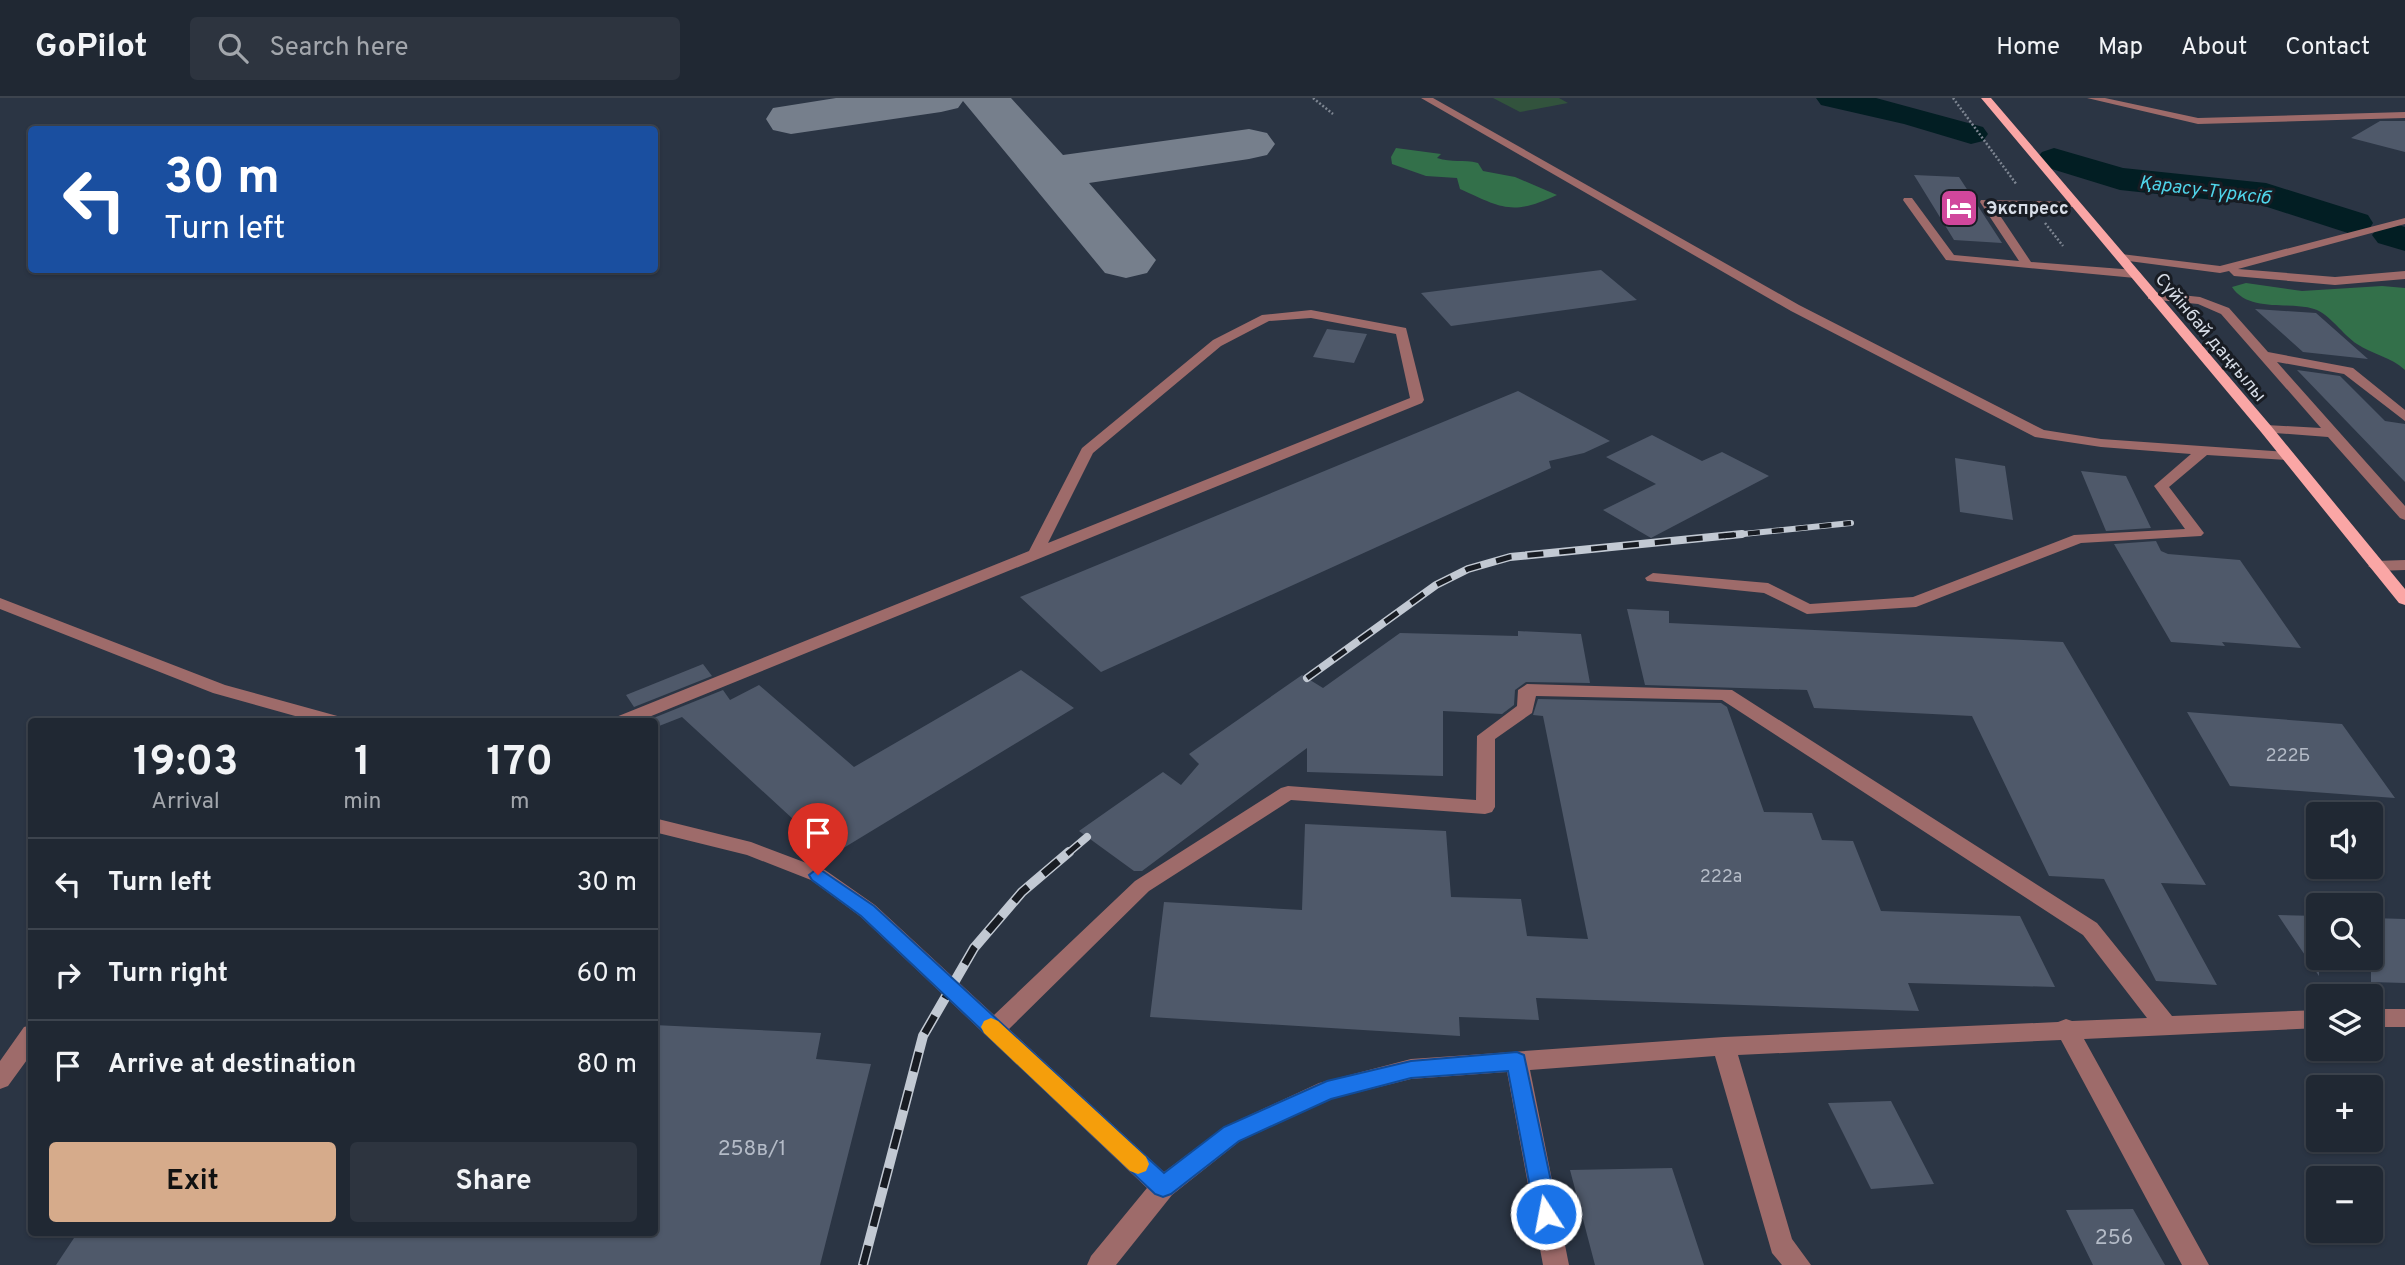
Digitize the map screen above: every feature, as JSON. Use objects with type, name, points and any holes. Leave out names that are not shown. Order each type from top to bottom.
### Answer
[{"type":"main road","name":"Сүйінбай даңғылы","points":[[1986,98],[2266,429],[2405,600]]},
{"type":"street","points":[[1426,98],[1795,308],[2040,434],[2101,443],[2287,456]]},
{"type":"street","points":[[2092,98],[2198,121],[2405,115]]},
{"type":"street","points":[[1908,200],[1950,258],[2135,274]]},
{"type":"street","points":[[2028,265],[1985,202],[2074,204]]},
{"type":"street","points":[[2220,271],[2405,221]]},
{"type":"street","points":[[2121,257],[2220,271],[2335,281],[2405,275]]},
{"type":"street","points":[[2152,296],[2200,300],[2225,311],[2405,515]]},
{"type":"street","points":[[629,718],[1417,400],[1402,331],[1311,314],[1266,318],[1217,344],[1087,451],[1035,554]]},
{"type":"street","points":[[2267,356],[2348,371],[2405,417]]},
{"type":"street","points":[[2266,429],[2334,433]]},
{"type":"street","points":[[1653,578],[1768,588],[1807,609],[1916,602],[2080,538],[2196,533],[2161,486],[2204,450]]},
{"type":"street","points":[[2376,566],[2405,565]]},
{"type":"street","points":[[0,603],[219,690],[324,718]]},
{"type":"street","points":[[994,1029],[1142,886],[1288,793],[1485,807],[1486,736],[1526,709],[1527,690],[1727,694],[2090,929],[2166,1025]]},
{"type":"street","points":[[658,826],[751,849],[818,875],[867,911],[1163,1187]]},
{"type":"street","points":[[2383,1018],[2405,1018]]},
{"type":"street","points":[[1100,1265],[1163,1187],[1232,1134],[1327,1090],[1411,1069],[1724,1046],[2066,1028],[2306,1020]]},
{"type":"street","points":[[2066,1028],[2196,1265]]},
{"type":"street","points":[[0,1079],[28,1040]]},
{"type":"street","points":[[1724,1046],[1781,1245],[1798,1265]]},
{"type":"street","points":[[1517,1061],[1556,1265]]},
{"type":"path","points":[[1313,98],[1333,114]]},
{"type":"green space","points":[[1493,98],[1559,98],[1568,103],[1520,112]]},
{"type":"green space","points":[[1396,148],[1441,154],[1437,158],[1442,159],[1478,163],[1483,171],[1515,177],[1557,195],[1529,206],[1497,205],[1460,189],[1457,178],[1426,176],[1392,164],[1391,157]]},
{"type":"green space","points":[[2246,283],[2302,291],[2382,286],[2405,288],[2405,370],[2357,344],[2331,320],[2314,309],[2259,303],[2239,295],[2232,287]]},
{"type":"building","points":[[2380,121],[2405,121],[2405,152],[2351,138]]},
{"type":"building","points":[[1914,175],[1959,177],[2002,243],[1954,240]]},
{"type":"building","points":[[1601,270],[1637,300],[1451,326],[1421,293]]},
{"type":"building","points":[[2255,309],[2316,313],[2368,359],[2303,352]]},
{"type":"building","points":[[1327,329],[1367,334],[1354,363],[1313,357]]},
{"type":"building","points":[[2297,370],[2340,376],[2385,421],[2405,424],[2405,482]]},
{"type":"building","points":[[1518,391],[1610,441],[1584,453],[1549,461],[1551,468],[1101,672],[1020,597]]},
{"type":"building","points":[[1652,435],[1702,461],[1722,452],[1769,476],[1651,538],[1603,510],[1656,484],[1606,457]]},
{"type":"building","points":[[1955,458],[2005,466],[2013,520],[1960,512]]},
{"type":"building","points":[[2081,471],[2126,476],[2151,528],[2106,531]]},
{"type":"building","points":[[2156,541],[2161,551],[2168,554],[2240,560],[2301,648],[2222,642],[2225,646],[2171,642],[2114,544]]},
{"type":"building","points":[[1627,609],[1669,611],[1669,623],[2063,642],[2206,885],[2161,883],[2217,985],[2156,981],[2104,879],[2049,876],[1972,716],[1814,708],[1807,690],[1645,685]]},
{"type":"building","points":[[1518,631],[1581,634],[1590,683],[1526,682],[1515,690],[1514,705],[1502,714],[1443,711],[1443,776],[1307,772],[1307,748],[1142,871],[1134,871],[1079,831],[1163,772],[1181,785],[1199,764],[1189,754],[1302,675],[1323,688],[1400,633],[1518,636]]},
{"type":"building","points":[[703,664],[712,676],[634,707],[626,695]]},
{"type":"building","points":[[1021,670],[1074,708],[832,855],[682,717],[658,726],[658,718],[653,718],[723,690],[730,700],[759,685],[854,767]]},
{"type":"building","points":[[1538,699],[1721,703],[1727,707],[1764,812],[1812,813],[1822,840],[1853,841],[1881,911],[2020,916],[2055,987],[1908,983],[1919,1011],[1536,998],[1539,1020],[1459,1017],[1460,1036],[1150,1017],[1164,902],[1302,910],[1305,824],[1446,831],[1451,897],[1521,899],[1527,936],[1588,939],[1543,716],[1533,715]]},
{"type":"building","points":[[2187,712],[2342,724],[2395,798],[2230,786]]},
{"type":"building","points":[[2278,915],[2306,916],[2306,957]]},
{"type":"building","points":[[2383,918],[2405,919],[2405,983],[2371,982],[2371,970],[2383,970]]},
{"type":"building","points":[[658,1025],[821,1033],[816,1059],[871,1064],[820,1265],[56,1265],[75,1236],[658,1236]]},
{"type":"building","points":[[1891,1101],[1934,1184],[1871,1189],[1828,1103]]},
{"type":"building","points":[[1672,1168],[1704,1265],[1595,1265],[1570,1170]]},
{"type":"building","points":[[2133,1209],[2165,1265],[2093,1265],[2066,1210]]},
{"type":"waterway","name":"Қарасу-Түрксіб","points":[[1832,98],[1913,116],[1971,134]]},
{"type":"waterway","name":"Қарасу-Түрксіб","points":[[2054,159],[2120,179],[2266,194],[2354,223]]},
{"type":"waterway","name":"Қарасу-Түрксіб","points":[[2392,235],[2405,239]]},
{"type":"taxiway","points":[[791,119],[941,98]]},
{"type":"taxiway","points":[[985,98],[1050,173]]},
{"type":"taxiway","points":[[1050,173],[1249,144]]},
{"type":"taxiway","points":[[1050,173],[1126,260]]},
{"type":"railway","points":[[1724,536],[1851,523]]},
{"type":"railway","points":[[1307,678],[1436,585],[1468,569],[1510,557],[1742,534]]},
{"type":"railway","points":[[1067,854],[1087,837]]},
{"type":"railway","points":[[863,1265],[923,1036],[974,948],[1022,892],[1069,852]]},
{"type":"slow traffic","points":[[991,1027],[1138,1164]]},
{"type":"place","name":"Экспресс","points":[[1959,208]]},
{"type":"route","points":[[818,875],[867,911],[1163,1187],[1232,1134],[1327,1090],[1411,1069],[1517,1061],[1546,1214]]}]
